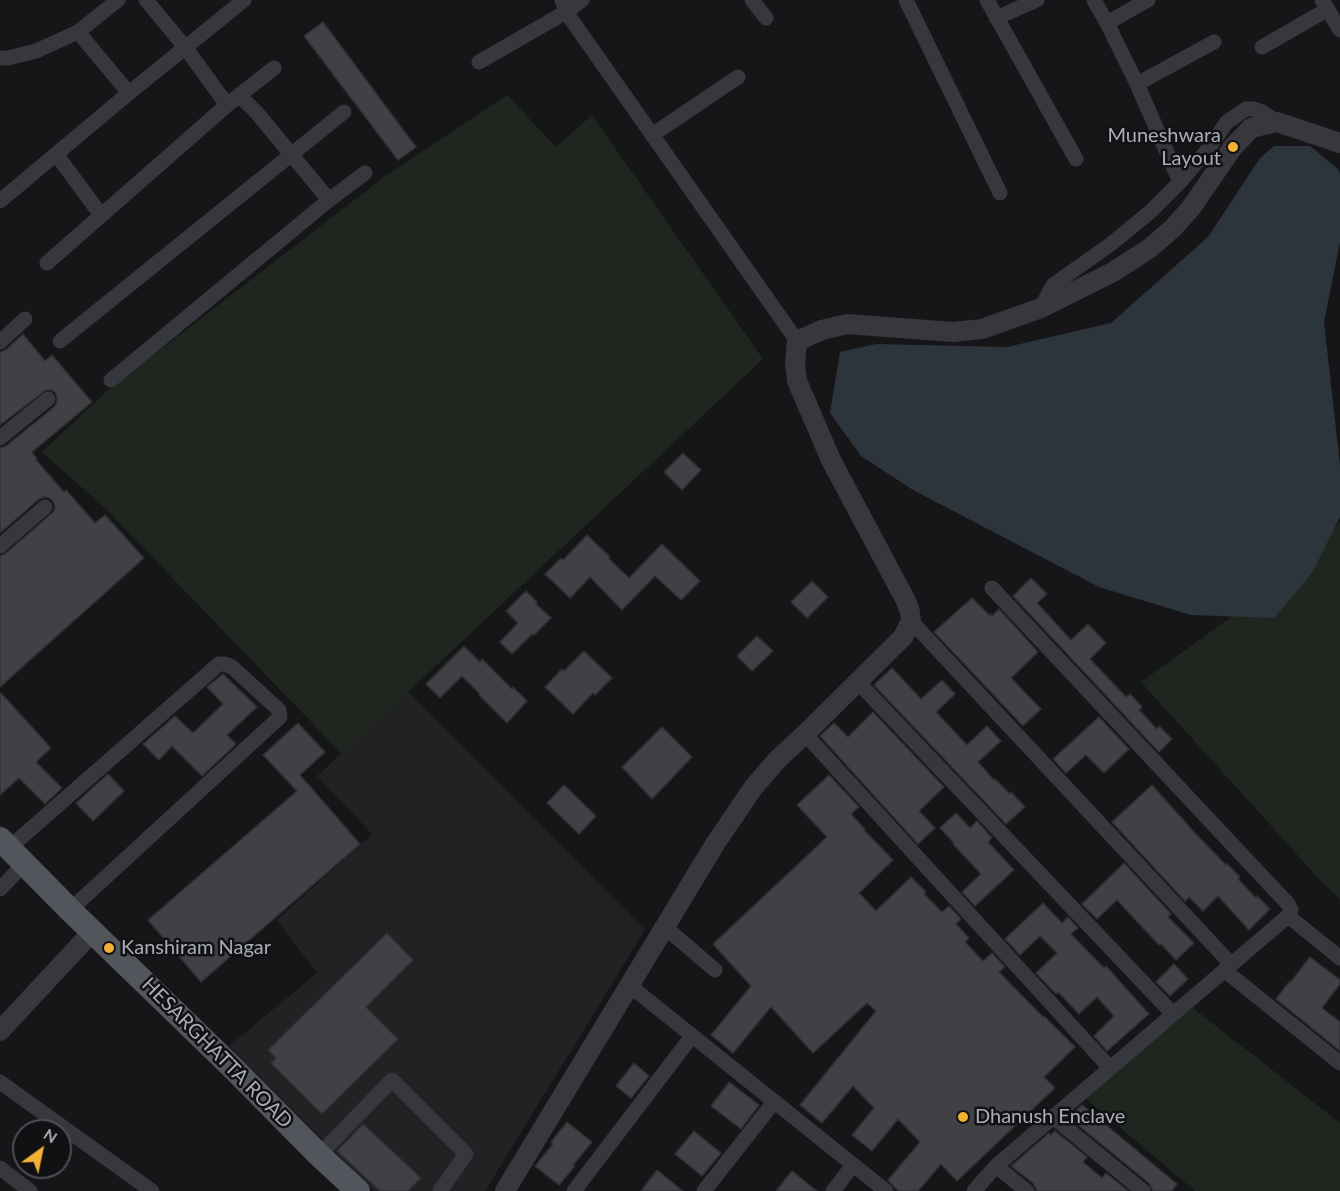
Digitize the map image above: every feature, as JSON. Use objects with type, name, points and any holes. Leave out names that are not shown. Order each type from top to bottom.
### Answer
[{"type":"main road","name":"HESARGHATTA ROAD","points":[[11,850],[358,1191]]},
{"type":"street","points":[[0,58],[36,51],[78,32],[118,0]]},
{"type":"street","points":[[146,0],[185,47],[227,105]]},
{"type":"street","points":[[0,201],[244,0]]},
{"type":"street","points":[[478,62],[564,6],[582,0]]},
{"type":"street","points":[[752,0],[766,18]]},
{"type":"street","points":[[906,0],[1000,193]]},
{"type":"street","points":[[987,0],[1076,159]]},
{"type":"street","points":[[996,18],[1037,0]]},
{"type":"street","points":[[1094,0],[1137,84],[1180,183]]},
{"type":"street","points":[[1107,23],[1148,0]]},
{"type":"street","points":[[1262,47],[1325,5],[1340,30]]},
{"type":"street","points":[[505,1191],[715,844],[753,788],[777,760],[903,637],[911,621],[906,601],[831,460],[797,381],[795,363],[797,341],[564,6]]},
{"type":"street","points":[[78,32],[129,93]]},
{"type":"street","points":[[1137,84],[1214,42]]},
{"type":"street","points":[[47,263],[227,105],[274,68]]},
{"type":"street","points":[[652,135],[738,77]]},
{"type":"street","points":[[240,95],[329,200]]},
{"type":"street","points":[[1041,308],[1053,285],[1142,219],[1180,183],[1227,122],[1246,109],[1254,109],[1277,122],[1340,143]]},
{"type":"street","points":[[60,341],[344,112]]},
{"type":"street","points":[[797,341],[822,330],[847,324],[953,332],[982,329],[1041,308],[1113,272],[1150,248],[1191,208],[1233,147],[1251,128],[1277,122]]},
{"type":"street","points":[[56,154],[101,215]]},
{"type":"street","points":[[111,381],[329,200],[366,173]]},
{"type":"street","points":[[0,342],[25,319]]},
{"type":"street","points":[[0,438],[48,399]]},
{"type":"street","points":[[0,546],[45,507]]},
{"type":"street","points":[[974,1191],[996,1166],[1288,916],[1290,910],[1288,904],[992,588]]},
{"type":"street","points":[[911,621],[1228,967],[1340,1063]]},
{"type":"street","points":[[0,889],[11,850],[219,664],[231,667],[279,710],[280,717],[70,910]]},
{"type":"street","points":[[857,681],[1173,1014]]},
{"type":"street","points":[[806,734],[1110,1068]]},
{"type":"street","points":[[1288,916],[1340,958]]},
{"type":"street","points":[[665,927],[715,970]]},
{"type":"street","points":[[0,1031],[93,931]]},
{"type":"street","points":[[629,985],[886,1191]]},
{"type":"street","points":[[574,1191],[692,1036]]},
{"type":"street","points":[[319,1155],[392,1080],[466,1154],[440,1191]]},
{"type":"street","points":[[0,1082],[152,1191]]},
{"type":"street","points":[[704,1191],[774,1102]]},
{"type":"street","points":[[1053,1117],[1143,1191]]},
{"type":"street","points":[[833,1191],[853,1165]]},
{"type":"street","points":[[996,1166],[1027,1191]]},
{"type":"street","points":[[0,1168],[30,1191]]},
{"type":"shaded area","points":[[507,95],[556,147],[592,115],[763,359],[342,754],[106,509],[42,452],[107,391],[384,177]]},
{"type":"shaded area","points":[[1274,146],[1310,146],[1338,169],[1340,174],[1340,242],[1324,322],[1340,465],[1340,517],[1312,573],[1274,618],[1191,615],[1099,587],[913,490],[861,456],[830,413],[840,352],[876,344],[1007,347],[1111,323],[1208,237],[1260,158]]},
{"type":"shaded area","points":[[1340,522],[1340,899],[1320,880],[1141,682],[1280,582]]},
{"type":"shaded area","points":[[408,692],[645,930],[485,1191],[374,1191],[229,1046],[317,973],[277,920],[372,834],[317,776]]},
{"type":"shaded area","points":[[1193,1008],[1340,1123],[1340,1191],[1195,1191],[1084,1097]]},
{"type":"building","points":[[323,22],[416,147],[398,160],[304,36]]},
{"type":"building","points":[[23,334],[45,361],[52,355],[92,402],[32,452],[36,460],[95,523],[105,515],[144,558],[0,687],[0,556],[51,514],[55,506],[49,498],[39,499],[0,533],[0,448],[6,446],[54,407],[57,402],[55,392],[46,390],[0,425],[0,352],[7,349]]},
{"type":"building","points":[[683,453],[701,470],[682,490],[664,472]]},
{"type":"building","points":[[587,535],[629,578],[662,544],[700,581],[681,600],[655,576],[622,610],[590,577],[570,598],[545,574],[561,558],[563,560]]},
{"type":"building","points":[[1031,578],[1047,594],[1037,603],[1071,640],[1088,624],[1106,643],[1090,659],[1126,697],[1130,694],[1142,707],[1139,710],[1157,729],[1159,726],[1172,739],[1159,752],[1013,596]]},
{"type":"building","points":[[812,581],[828,597],[807,618],[791,602]]},
{"type":"building","points":[[526,591],[551,618],[512,654],[500,642],[518,623],[506,611]]},
{"type":"building","points":[[972,598],[989,615],[992,616],[999,609],[1038,652],[1011,678],[1041,709],[1023,726],[934,632]]},
{"type":"building","points":[[757,636],[773,651],[752,671],[737,656]]},
{"type":"building","points":[[464,646],[480,662],[482,659],[527,701],[507,723],[462,676],[440,698],[426,684]]},
{"type":"building","points":[[584,651],[612,678],[595,695],[593,693],[573,714],[545,687]]},
{"type":"building","points":[[892,668],[921,699],[942,680],[955,694],[936,712],[967,745],[987,726],[1001,741],[978,762],[994,780],[1010,794],[1011,792],[1025,807],[1006,824],[874,685]]},
{"type":"building","points":[[223,674],[257,707],[227,735],[236,744],[202,776],[172,746],[159,760],[143,744],[175,716],[193,733],[223,704],[207,687]]},
{"type":"building","points":[[0,692],[51,748],[36,762],[62,788],[45,804],[19,778],[0,795]]},
{"type":"building","points":[[873,712],[944,787],[919,811],[935,828],[918,844],[820,736],[834,723],[848,737]]},
{"type":"building","points":[[1099,717],[1129,749],[1104,773],[1086,755],[1066,773],[1053,759]]},
{"type":"building","points":[[298,723],[325,752],[300,775],[360,844],[201,982],[148,920],[297,791],[263,755]]},
{"type":"building","points":[[662,727],[692,757],[652,799],[622,767]]},
{"type":"building","points":[[108,774],[124,791],[93,821],[76,803]]},
{"type":"building","points":[[829,775],[859,807],[851,814],[893,860],[859,893],[876,911],[911,877],[942,912],[949,906],[961,919],[956,924],[969,938],[965,942],[983,961],[992,953],[1005,967],[999,972],[1075,1047],[1044,1077],[1055,1088],[957,1181],[941,1164],[918,1191],[899,1191],[895,1188],[888,1180],[920,1142],[898,1119],[872,1151],[852,1135],[874,1108],[853,1086],[822,1123],[800,1105],[876,1011],[867,1003],[813,1053],[771,1007],[733,1053],[711,1035],[751,986],[713,944],[827,837],[797,805]]},
{"type":"building","points":[[564,785],[596,816],[579,834],[547,803]]},
{"type":"building","points":[[1152,785],[1195,833],[1240,877],[1238,879],[1256,898],[1257,896],[1270,909],[1249,930],[1218,896],[1203,911],[1189,897],[1185,901],[1112,822]]},
{"type":"building","points":[[956,813],[970,828],[977,821],[992,838],[988,842],[1014,870],[975,906],[962,892],[981,874],[940,828]]},
{"type":"building","points":[[1124,863],[1171,914],[1168,917],[1194,943],[1176,960],[1117,900],[1097,919],[1082,904]]},
{"type":"building","points":[[1043,903],[1062,923],[1068,917],[1078,928],[1071,934],[1104,968],[1106,966],[1149,1014],[1107,1051],[1094,1036],[1114,1016],[1097,997],[1079,1014],[1036,973],[1057,953],[1040,936],[1020,955],[1005,939]]},
{"type":"building","points":[[387,933],[413,960],[366,1007],[398,1039],[322,1114],[271,1063],[276,1058],[268,1050]]},
{"type":"building","points":[[1310,957],[1340,980],[1340,984],[1322,1008],[1340,1022],[1340,1051],[1276,999]]},
{"type":"building","points":[[1174,964],[1188,979],[1170,996],[1156,982]]},
{"type":"building","points":[[634,1063],[649,1076],[631,1098],[616,1086]]},
{"type":"building","points":[[729,1082],[759,1105],[741,1129],[711,1106]]},
{"type":"building","points":[[1082,1105],[1177,1184],[1172,1191],[1153,1191],[1149,1183],[1068,1117]]},
{"type":"building","points":[[567,1122],[592,1142],[559,1185],[535,1166]]},
{"type":"building","points":[[363,1124],[421,1178],[408,1191],[380,1191],[337,1151]]},
{"type":"building","points":[[694,1131],[721,1153],[702,1176],[675,1154]]},
{"type":"building","points":[[1055,1131],[1087,1157],[1083,1162],[1102,1178],[1106,1173],[1128,1191],[1037,1191],[1033,1183],[1011,1166],[1049,1133],[1051,1135]]},
{"type":"building","points":[[657,1170],[683,1191],[641,1191]]},
{"type":"building","points":[[792,1171],[817,1191],[776,1191]]},
{"type":"place","name":"Muneshwara Layout","points":[[1233,147]]},
{"type":"place","name":"Kanshiram Nagar","points":[[109,948]]},
{"type":"place","name":"Dhanush Enclave","points":[[963,1117]]}]
